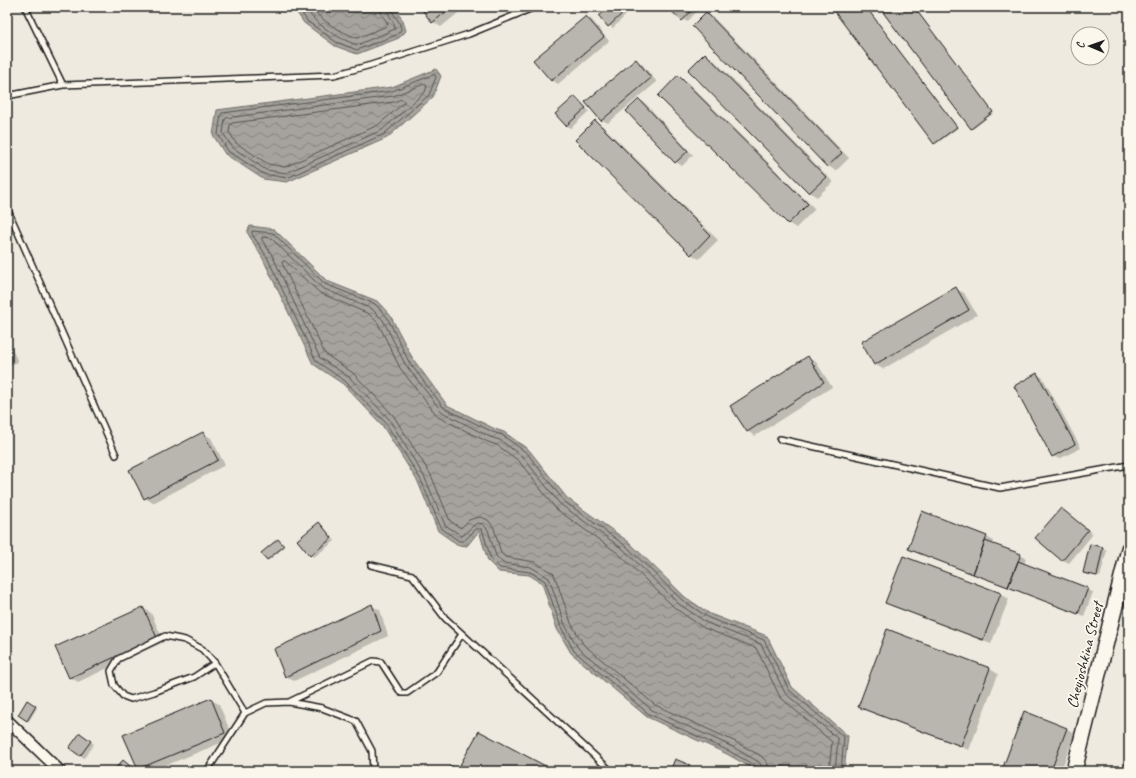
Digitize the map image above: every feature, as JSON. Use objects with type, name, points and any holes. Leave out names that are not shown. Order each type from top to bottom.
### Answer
[{"type":"street","name":"Cheyioshkina Street","points":[[1074,771],[1129,549]]},
{"type":"street","points":[[7,720],[60,771]]},
{"type":"lane","points":[[25,7],[63,85]]},
{"type":"lane","points":[[7,96],[63,85],[334,75],[469,34],[535,7]]},
{"type":"lane","points":[[7,208],[116,455]]},
{"type":"lane","points":[[780,439],[1000,488],[1129,465]]},
{"type":"lane","points":[[371,565],[412,575],[445,618],[611,771]]},
{"type":"lane","points":[[289,702],[373,661],[381,662],[401,693],[407,693],[437,672],[462,634]]},
{"type":"lane","points":[[215,662],[194,678],[131,699],[123,696],[114,685],[111,671],[118,659],[165,636],[185,640],[202,649],[215,662],[245,713]]},
{"type":"lane","points":[[207,771],[245,713],[266,704],[289,702],[322,708],[356,720],[372,751],[373,771]]},
{"type":"water","points":[[293,7],[395,7],[403,21],[406,31],[399,38],[357,54],[335,46],[304,23]]},
{"type":"water","points":[[436,69],[441,76],[433,97],[387,138],[287,182],[263,179],[225,154],[213,135],[217,110],[392,87]]},
{"type":"water","points":[[250,226],[274,229],[327,281],[377,301],[390,315],[413,359],[447,405],[504,432],[529,450],[567,498],[629,542],[685,597],[710,614],[767,636],[792,687],[848,736],[844,771],[757,771],[727,754],[647,717],[571,653],[557,629],[542,583],[529,575],[499,572],[488,561],[479,531],[467,546],[458,545],[438,531],[418,482],[382,425],[343,384],[313,364],[263,259],[247,232]]},
{"type":"building","points":[[420,7],[452,7],[432,23]]},
{"type":"building","points":[[609,7],[622,7],[625,11],[608,27],[599,16]]},
{"type":"building","points":[[695,7],[682,21],[668,8]]},
{"type":"building","points":[[831,7],[866,7],[957,127],[934,144]]},
{"type":"building","points":[[879,7],[914,7],[993,112],[971,129]]},
{"type":"building","points":[[706,12],[842,153],[827,167],[692,26]]},
{"type":"building","points":[[586,16],[604,37],[551,81],[533,60]]},
{"type":"building","points":[[705,53],[826,177],[809,193],[688,70]]},
{"type":"building","points":[[636,59],[651,78],[601,121],[585,102]]},
{"type":"building","points":[[678,75],[808,204],[788,224],[658,96]]},
{"type":"building","points":[[575,96],[586,108],[566,126],[555,114]]},
{"type":"building","points":[[639,99],[688,151],[675,163],[626,111]]},
{"type":"building","points":[[595,120],[710,235],[691,255],[575,140]]},
{"type":"building","points":[[956,287],[969,310],[874,365],[861,342]]},
{"type":"building","points":[[808,356],[824,382],[747,432],[730,406]]},
{"type":"building","points":[[1037,373],[1075,444],[1052,457],[1014,386]]},
{"type":"building","points":[[203,432],[218,460],[144,499],[129,470]]},
{"type":"building","points":[[1061,508],[1088,530],[1062,561],[1035,538]]},
{"type":"building","points":[[922,511],[987,536],[973,574],[908,549]]},
{"type":"building","points":[[319,522],[332,538],[310,556],[297,540]]},
{"type":"building","points":[[278,539],[284,546],[267,560],[261,553]]},
{"type":"building","points":[[985,541],[1021,554],[1008,587],[973,574]]},
{"type":"building","points":[[1090,544],[1103,547],[1097,576],[1083,573]]},
{"type":"building","points":[[903,556],[1001,593],[983,640],[885,603]]},
{"type":"building","points":[[1018,561],[1088,588],[1078,614],[1008,587]]},
{"type":"building","points":[[372,604],[381,631],[285,677],[274,649]]},
{"type":"building","points":[[143,607],[157,638],[69,678],[55,647]]},
{"type":"building","points":[[887,629],[990,668],[961,746],[858,707]]},
{"type":"building","points":[[211,698],[225,733],[138,769],[123,735]]},
{"type":"building","points":[[27,700],[36,706],[27,721],[18,715]]},
{"type":"building","points":[[1024,711],[1067,728],[1051,771],[1002,770]]},
{"type":"building","points":[[479,731],[555,771],[473,771],[460,765]]},
{"type":"building","points":[[80,733],[91,741],[80,756],[69,748]]},
{"type":"building","points":[[675,759],[690,765],[687,771],[670,771]]},
{"type":"building","points":[[123,760],[136,771],[113,771]]},
{"type":"waterway","points":[[1125,771],[1129,753]]}]
